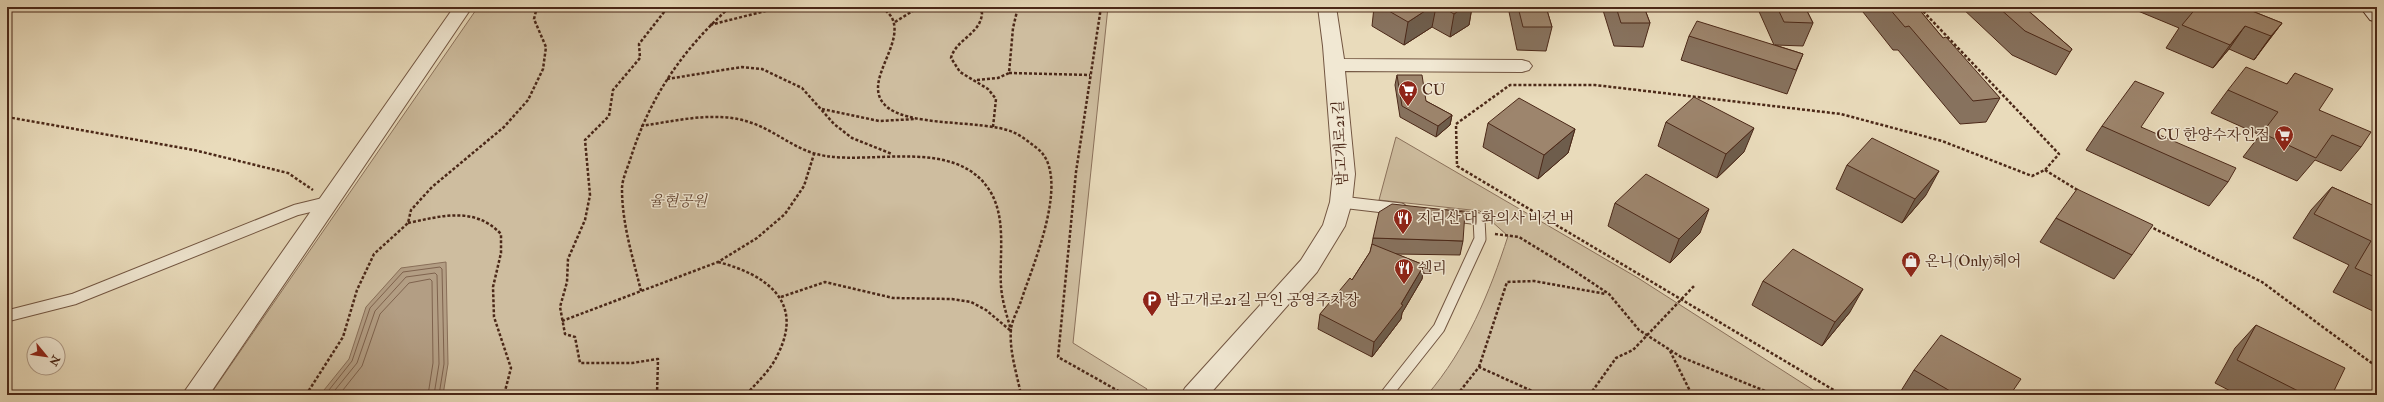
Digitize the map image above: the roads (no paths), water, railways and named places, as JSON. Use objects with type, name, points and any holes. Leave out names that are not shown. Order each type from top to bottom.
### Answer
[{"type":"street","points":[[195,395],[330,202],[462,7]]},
{"type":"street","name":"밤고개로21길","points":[[1194,395],[1309,266],[1334,226],[1341,202],[1344,174],[1335,65],[1327,7]]},
{"type":"street","points":[[2369,7],[2377,16]]},
{"type":"street","points":[[1335,65],[1522,66]]},
{"type":"lane","points":[[7,316],[74,299],[296,210],[330,202]]},
{"type":"lane","points":[[1341,202],[1416,211]]},
{"type":"lane","points":[[1386,395],[1439,328],[1480,239],[1479,219],[1440,214]]},
{"type":"water","points":[[446,262],[448,364],[443,395],[320,395],[349,359],[366,307],[401,268]]},
{"type":"place","name":"CU","points":[[1408,107]]},
{"type":"place","name":"CU 한양수자인점","points":[[2284,152]]},
{"type":"place","name":"지리산 대 화의사 비건 버","points":[[1403,235]]},
{"type":"place","name":"온니(Only)헤어","points":[[1911,278]]},
{"type":"place","name":"쉘리","points":[[1404,285]]},
{"type":"place","name":"밤고개로21길 무인 공영주차장","points":[[1152,317]]},
{"type":"park label","name":"율현공원","points":[[678,201]]}]
